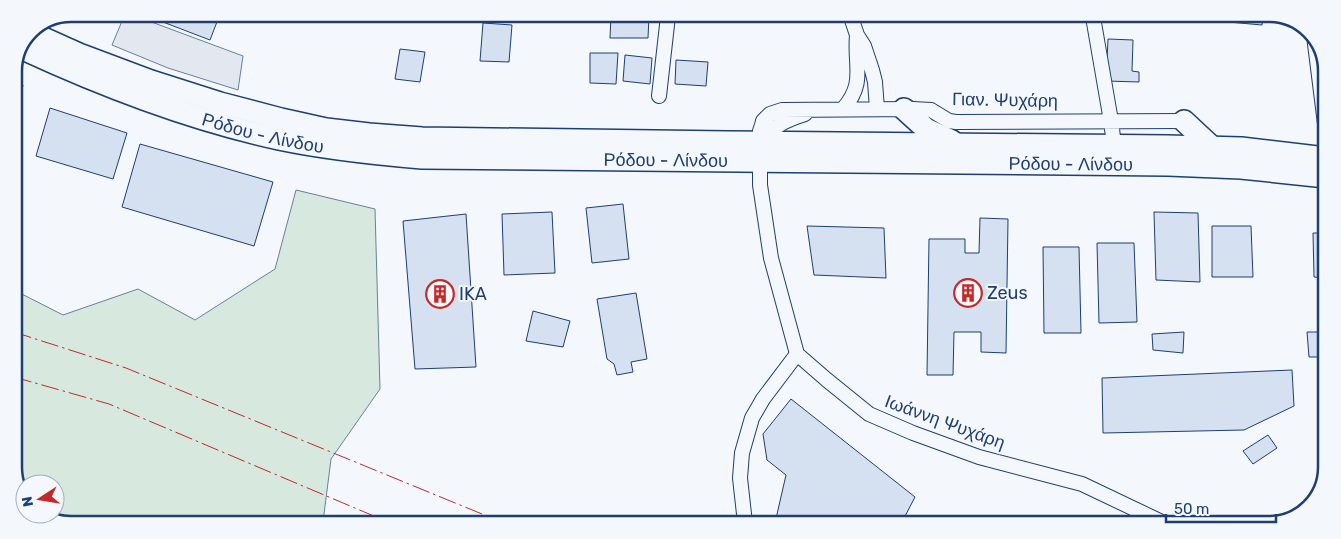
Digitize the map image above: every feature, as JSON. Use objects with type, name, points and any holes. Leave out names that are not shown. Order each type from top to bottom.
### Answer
[{"type":"main road","name":"Ρόδου - Λίνδου","points":[[42,33],[79,54],[203,98],[251,112],[326,129],[369,134],[422,138],[760,152],[1241,168],[1318,176]]},
{"type":"main road","name":"Ρόδου - Λίνδου","points":[[27,51],[145,99],[196,116],[278,139],[366,153],[422,158],[760,152],[959,144],[1241,148],[1318,157]]},
{"type":"main road","points":[[904,108],[926,129],[959,144]]},
{"type":"main road","points":[[1184,121],[1213,148]]},
{"type":"street","points":[[659,96],[667,22]]},
{"type":"street","points":[[853,22],[872,70],[875,82],[876,109]]},
{"type":"street","points":[[1094,22],[1114,145]]},
{"type":"street","points":[[843,109],[853,95],[858,78],[857,35]]},
{"type":"street","name":"Γιαν. Ψυχάρη","points":[[760,152],[769,132],[780,123],[803,114],[824,110],[904,108],[931,110],[952,122],[1184,121]]},
{"type":"street","points":[[744,516],[740,478],[742,454],[752,418],[763,399],[798,354],[770,258],[761,192],[760,152]]},
{"type":"street","name":"Ιωάννη Ψυχάρη","points":[[798,354],[826,380],[869,414],[913,433],[979,457],[1082,484],[1149,516]]},
{"type":"shaded area","points":[[122,22],[152,22],[243,56],[238,90],[168,68],[112,45]]},
{"type":"shaded area","points":[[296,190],[375,209],[380,389],[331,459],[324,516],[65,516],[65,474],[23,474],[23,294],[63,315],[138,289],[195,320],[275,269]]},
{"type":"building","points":[[163,22],[217,22],[210,40]]},
{"type":"building","points":[[611,22],[649,22],[648,38],[610,38]]},
{"type":"building","points":[[1228,22],[1262,22],[1262,25]]},
{"type":"building","points":[[483,23],[512,25],[509,62],[480,61]]},
{"type":"building","points":[[1108,39],[1133,40],[1132,71],[1139,72],[1139,82],[1106,81]]},
{"type":"building","points":[[400,49],[425,52],[420,82],[395,79]]},
{"type":"building","points":[[590,53],[618,53],[616,84],[590,83]]},
{"type":"building","points":[[625,55],[652,58],[650,84],[623,81]]},
{"type":"building","points":[[676,60],[708,62],[706,86],[675,84]]},
{"type":"building","points":[[50,108],[127,133],[113,179],[36,156]]},
{"type":"building","points":[[140,144],[273,182],[254,246],[122,207]]},
{"type":"building","points":[[623,204],[629,259],[592,263],[586,208]]},
{"type":"building","points":[[552,212],[555,273],[504,275],[502,214]]},
{"type":"building","points":[[1154,212],[1198,213],[1200,282],[1156,280]]},
{"type":"building","name":"IKA","points":[[466,214],[476,367],[415,369],[403,221]]},
{"type":"building","name":"Zeus","points":[[980,218],[1008,219],[1006,353],[981,352],[981,332],[954,332],[953,375],[927,375],[929,239],[965,239],[965,253],[979,253]]},
{"type":"building","points":[[807,226],[884,228],[886,278],[814,275]]},
{"type":"building","points":[[1212,226],[1251,226],[1253,277],[1212,277]]},
{"type":"building","points":[[1313,233],[1318,233],[1318,277],[1314,277]]},
{"type":"building","points":[[1097,243],[1134,243],[1137,322],[1099,323]]},
{"type":"building","points":[[1043,247],[1079,247],[1081,333],[1044,333]]},
{"type":"building","points":[[636,293],[647,359],[631,362],[633,372],[617,375],[614,364],[607,359],[597,299]]},
{"type":"building","points":[[533,311],[570,321],[563,347],[526,341]]},
{"type":"building","points":[[1184,332],[1183,353],[1153,350],[1152,334]]},
{"type":"building","points":[[1307,332],[1318,332],[1318,357],[1309,357]]},
{"type":"building","points":[[1292,370],[1294,406],[1244,430],[1103,433],[1102,378]]},
{"type":"building","points":[[791,399],[915,497],[905,516],[777,516],[786,475],[767,460],[763,434]]},
{"type":"building","points":[[1268,435],[1277,448],[1253,464],[1243,451]]},
{"type":"power","points":[[23,335],[126,368],[487,516]]},
{"type":"power","points":[[23,379],[109,404],[374,516]]},
{"type":"place","name":"Zeus","points":[[968,293]]},
{"type":"place","name":"IKA","points":[[440,294]]}]
